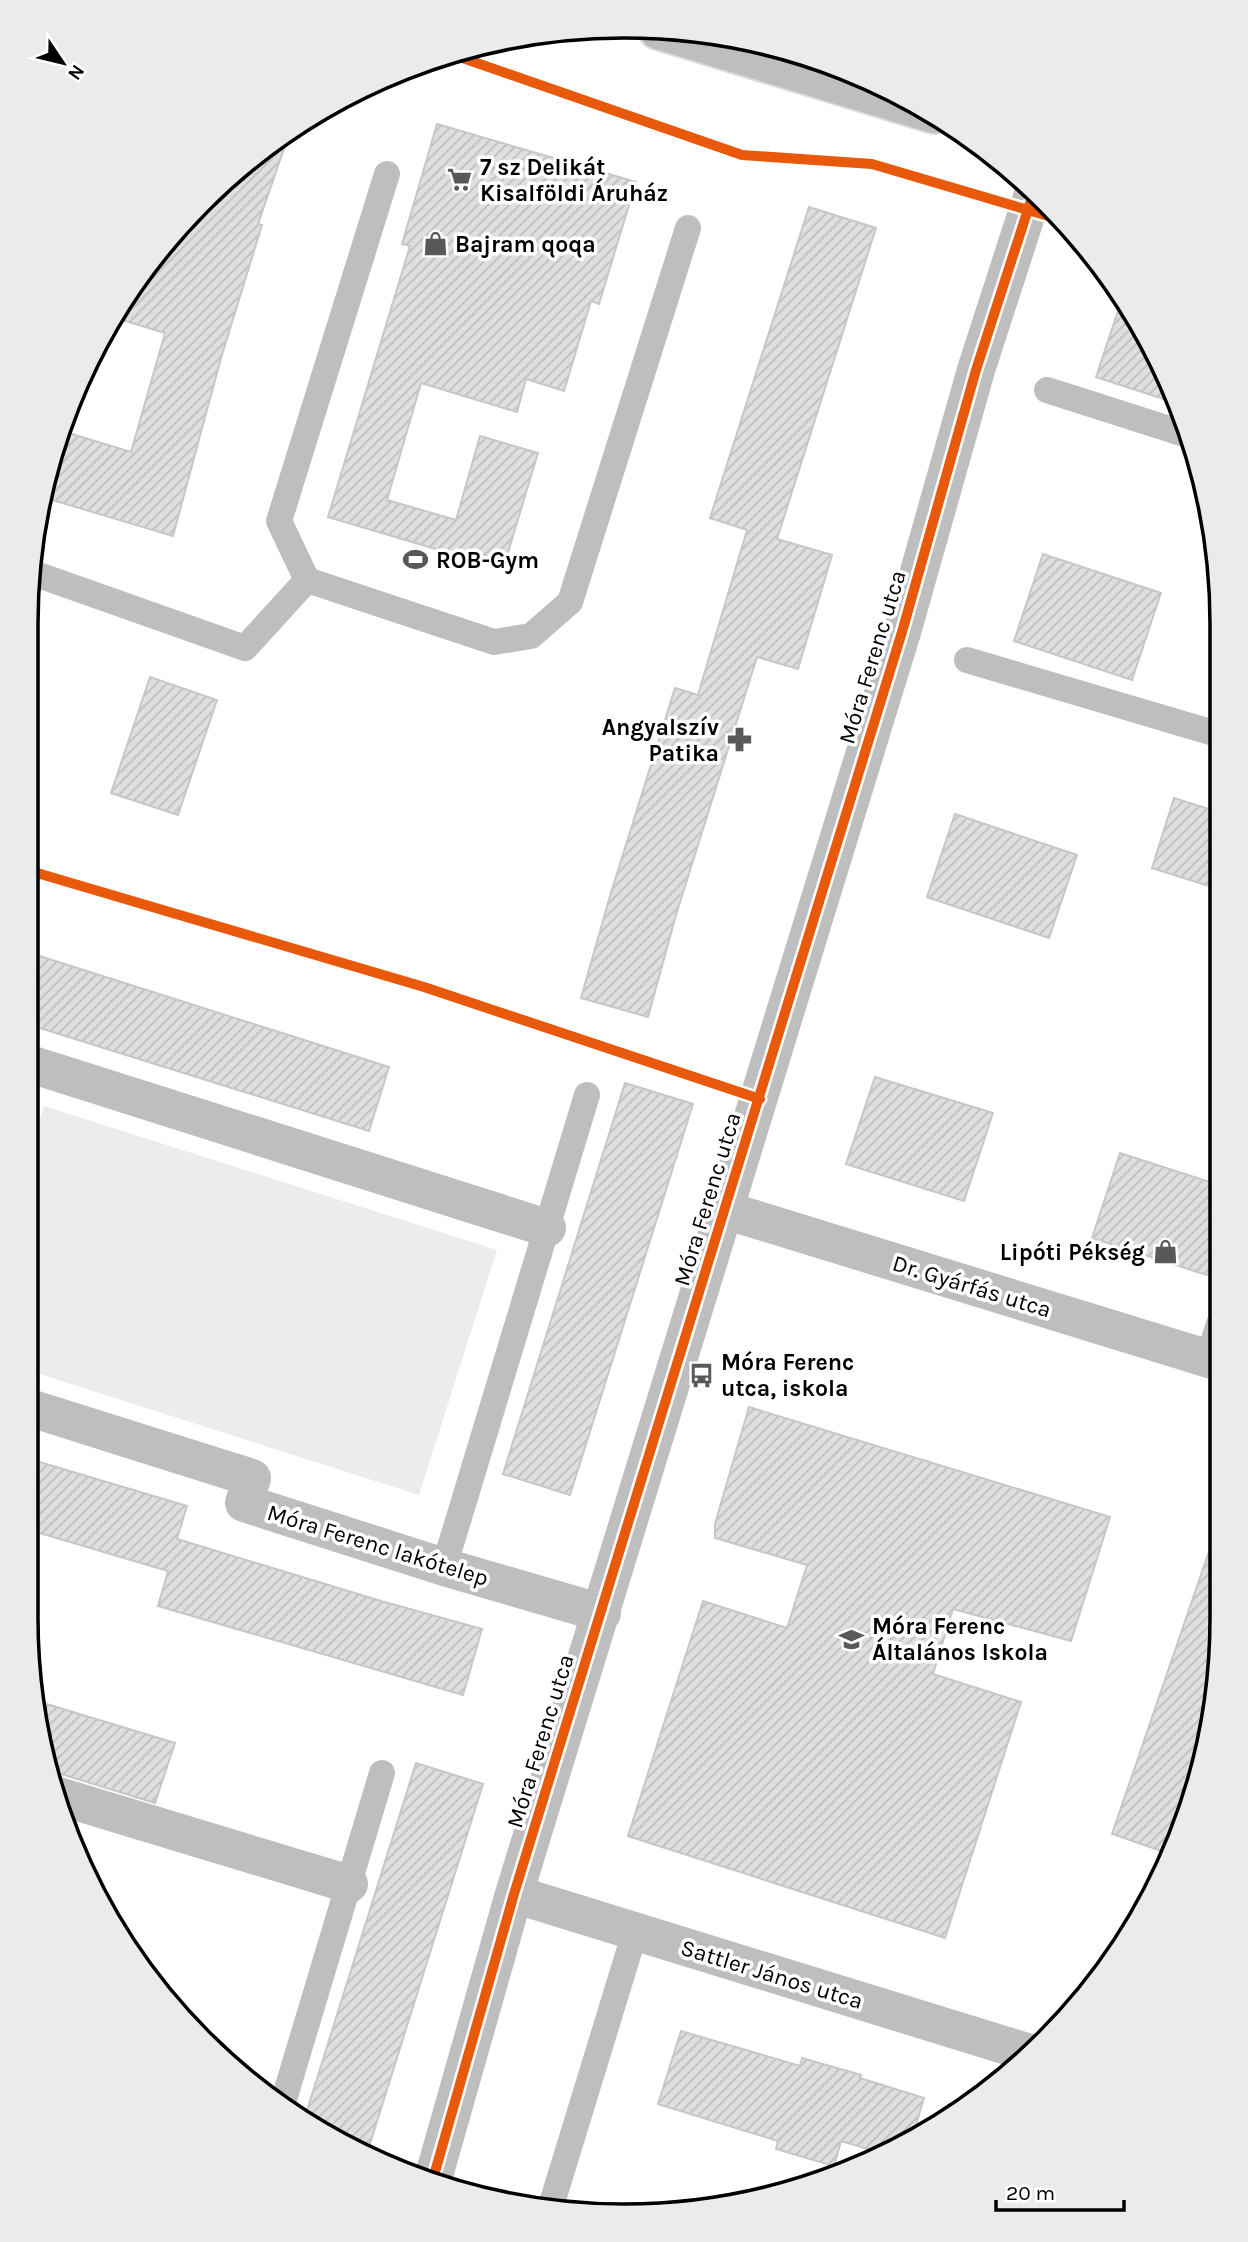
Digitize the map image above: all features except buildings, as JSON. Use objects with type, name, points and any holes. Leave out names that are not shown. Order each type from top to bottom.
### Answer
[{"type":"street","points":[[744,51],[868,92]]},
{"type":"street","name":"Móra Ferenc utca","points":[[435,2172],[514,1895],[902,632],[976,370],[1030,203]]},
{"type":"street","points":[[38,1066],[547,1228]]},
{"type":"street","name":"Dr. Gyárfás utca","points":[[725,1209],[1210,1346]]},
{"type":"street","name":"Móra Ferenc lakótelep","points":[[38,1411],[252,1478],[244,1503],[444,1567],[602,1613]]},
{"type":"street","points":[[68,1799],[349,1884]]},
{"type":"street","name":"Sattler János utca","points":[[514,1895],[1019,2050]]},
{"type":"lane","points":[[387,174],[279,521],[306,580],[494,642],[530,636],[570,602],[688,228]]},
{"type":"lane","points":[[1047,390],[1176,431]]},
{"type":"lane","points":[[41,576],[245,648],[306,580]]},
{"type":"lane","points":[[967,660],[1210,732]]},
{"type":"lane","points":[[444,1567],[587,1095]]},
{"type":"lane","points":[[285,2095],[382,1773]]},
{"type":"lane","points":[[553,2199],[635,1932]]},
{"type":"shaded area","points":[[44,1106],[497,1250],[419,1495],[38,1374],[38,1125]]},
{"type":"cycle path","points":[[467,60],[742,155],[872,164],[1042,214]]},
{"type":"cycle path","points":[[435,2172],[514,1894],[902,632],[976,370],[1030,203]]},
{"type":"cycle path","points":[[38,873],[424,987],[760,1099]]},
{"type":"place","name":"7 sz Delikát Kisalföldi Áruház","points":[[460,180]]},
{"type":"place","name":"Bajram qoqa","points":[[435,244]]},
{"type":"place","name":"ROB-Gym","points":[[416,560]]},
{"type":"place","name":"Angyalszív Patika","points":[[739,740]]},
{"type":"place","name":"Lipóti Pékség","points":[[1165,1252]]},
{"type":"place","name":"Móra Ferenc utca, iskola","points":[[701,1375]]},
{"type":"place","name":"Móra Ferenc Általános Iskola","points":[[852,1639]]}]
